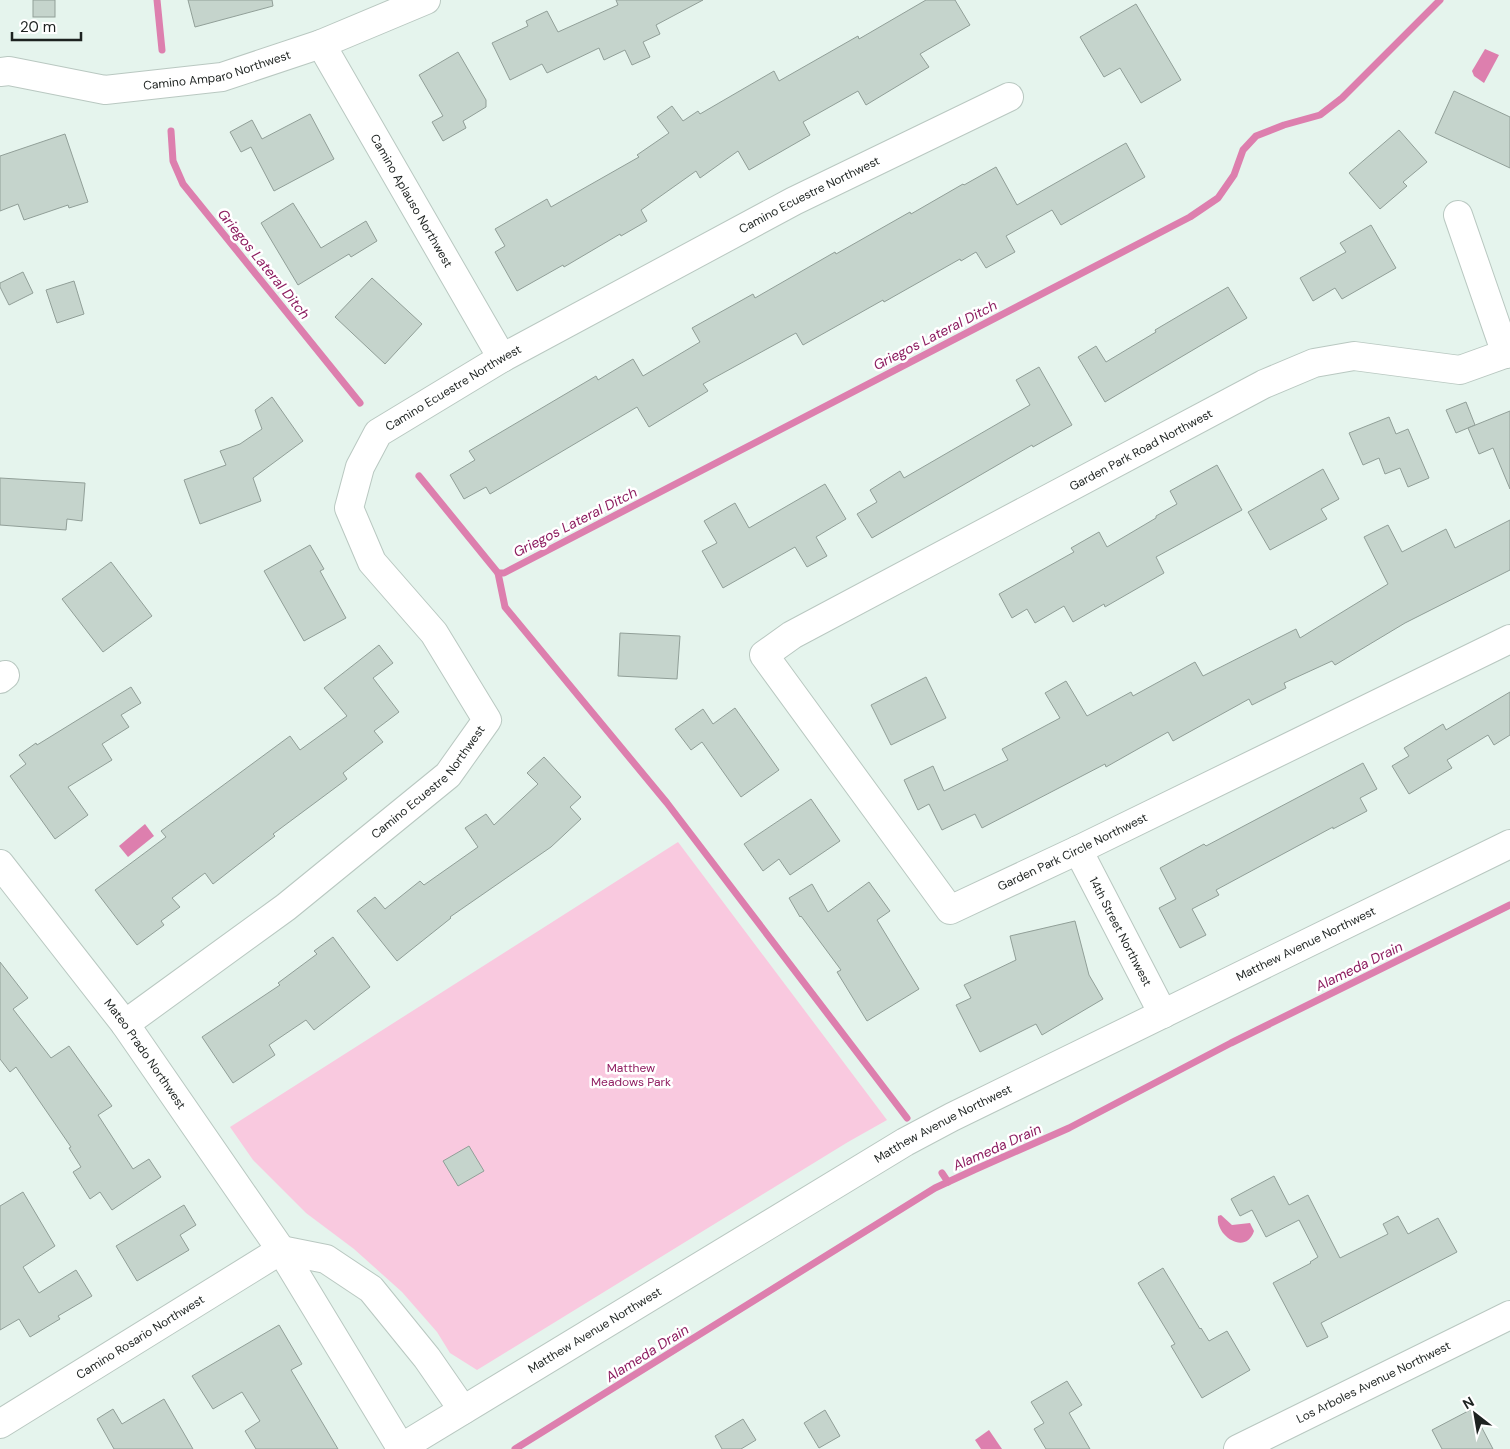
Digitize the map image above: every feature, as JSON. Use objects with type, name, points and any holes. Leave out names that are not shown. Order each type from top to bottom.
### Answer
[{"type":"street","name":"Camino Amparo Northwest","points":[[0,72],[9,71],[105,90],[222,77],[321,44],[426,0]]},
{"type":"street","name":"Camino Aplauso Northwest","points":[[321,44],[502,358]]},
{"type":"street","name":"Camino Ecuestre Northwest","points":[[125,1024],[286,907],[448,775],[487,720],[434,633],[372,562],[349,508],[360,468],[378,433],[502,358],[794,201],[1009,97]]},
{"type":"street","points":[[1458,215],[1508,353]]},
{"type":"street","name":"Garden Park Road Northwest","points":[[792,635],[1264,384],[1314,362],[1354,356],[1460,370],[1508,353]]},
{"type":"street","name":"Garden Park Circle Northwest","points":[[792,635],[764,655],[950,910],[1078,850],[1510,639]]},
{"type":"street","name":"Matthew Avenue Northwest","points":[[400,1448],[905,1142],[952,1117],[1510,844]]},
{"type":"street","name":"14th Street Northwest","points":[[1078,850],[1163,1014]]},
{"type":"street","name":"Mateo Prado Northwest","points":[[0,864],[125,1024],[281,1250],[400,1448]]},
{"type":"street","points":[[281,1250],[326,1259],[371,1289],[427,1358],[463,1410]]},
{"type":"street","name":"Camino Rosario Northwest","points":[[0,1424],[281,1250]]},
{"type":"street","name":"Los Arboles Avenue Northwest","points":[[1238,1449],[1510,1315]]},
{"type":"green space","name":"Matthew Meadows Park","points":[[678,842],[887,1120],[848,1142],[477,1370],[450,1353],[437,1332],[402,1292],[354,1249],[306,1213],[253,1160],[230,1127]]},
{"type":"shaded area","points":[[1485,49],[1499,55],[1484,83],[1474,76],[1472,71]]},
{"type":"shaded area","points":[[145,824],[154,836],[128,857],[119,846]]},
{"type":"shaded area","points":[[1221,1215],[1232,1225],[1250,1223],[1254,1231],[1250,1238],[1245,1242],[1238,1243],[1226,1236],[1218,1223],[1218,1216]]},
{"type":"shaded area","points":[[989,1430],[1002,1449],[981,1449],[975,1440]]},
{"type":"building","points":[[33,0],[55,0],[55,17],[33,17]]},
{"type":"building","points":[[188,0],[272,0],[273,6],[195,27]]},
{"type":"building","points":[[616,0],[703,0],[656,25],[660,34],[643,42],[650,57],[632,65],[625,50],[604,60],[599,48],[547,73],[542,64],[510,80],[492,43],[528,26],[526,21],[547,11],[558,32],[618,5]]},
{"type":"building","points":[[926,0],[955,0],[970,25],[920,54],[929,67],[866,105],[858,91],[803,122],[810,135],[749,170],[738,151],[700,178],[696,171],[641,210],[647,221],[517,291],[495,252],[505,246],[495,229],[547,199],[551,207],[639,157],[637,155],[669,133],[657,117],[672,106],[683,121],[698,111],[700,114],[774,71],[779,81],[858,36],[859,39]]},
{"type":"building","points":[[1136,4],[1181,80],[1141,103],[1120,68],[1104,77],[1080,37]]},
{"type":"building","points":[[458,52],[486,100],[486,107],[463,121],[466,128],[443,141],[432,122],[443,116],[419,75]]},
{"type":"building","points":[[1454,91],[1510,117],[1510,168],[1435,133]]},
{"type":"building","points":[[310,114],[334,159],[274,191],[251,147],[241,152],[230,132],[252,120],[262,139]]},
{"type":"building","points":[[1399,130],[1427,162],[1403,182],[1407,186],[1380,209],[1349,173]]},
{"type":"building","points":[[65,134],[88,202],[69,208],[68,205],[24,220],[18,204],[0,211],[0,156]]},
{"type":"building","points":[[1126,143],[1145,177],[1061,225],[1052,210],[1006,236],[1015,252],[986,268],[976,252],[884,302],[883,300],[803,345],[796,333],[703,384],[708,391],[649,427],[637,407],[490,494],[486,487],[464,499],[450,475],[475,460],[469,451],[596,376],[598,380],[633,359],[643,376],[700,342],[692,328],[753,294],[755,298],[835,252],[836,254],[910,212],[911,214],[996,167],[1017,205]]},
{"type":"building","points":[[293,203],[321,248],[366,221],[377,241],[351,257],[349,254],[298,285],[261,223]]},
{"type":"building","points":[[1371,225],[1396,268],[1342,299],[1335,288],[1313,301],[1300,278],[1346,252],[1340,243]]},
{"type":"building","points":[[23,272],[33,293],[9,305],[0,287],[0,283]]},
{"type":"building","points":[[372,278],[422,324],[385,364],[335,317]]},
{"type":"building","points":[[74,281],[84,314],[57,323],[46,290]]},
{"type":"building","points":[[1228,287],[1247,318],[1105,402],[1078,357],[1096,346],[1106,362],[1156,332],[1155,330]]},
{"type":"building","points":[[1039,367],[1072,425],[1033,447],[1032,445],[872,538],[857,514],[877,502],[870,490],[900,471],[904,478],[1030,405],[1016,380]]},
{"type":"building","points":[[272,397],[303,441],[253,478],[261,501],[200,524],[184,480],[226,465],[220,451],[240,444],[262,429],[255,410]]},
{"type":"building","points":[[1466,402],[1475,425],[1456,433],[1446,410]]},
{"type":"building","points":[[1510,411],[1510,489],[1493,448],[1479,454],[1468,428]]},
{"type":"building","points":[[1389,417],[1396,434],[1408,429],[1429,478],[1408,487],[1400,468],[1385,474],[1379,458],[1363,465],[1349,433]]},
{"type":"building","points":[[1217,465],[1242,510],[1156,557],[1164,573],[1105,607],[1104,604],[1073,622],[1064,606],[1035,623],[1027,609],[1012,618],[999,594],[1074,552],[1071,548],[1099,532],[1107,547],[1177,504],[1170,491]]},
{"type":"building","points":[[1323,469],[1339,499],[1321,509],[1327,519],[1270,550],[1248,512]]},
{"type":"building","points":[[0,478],[85,483],[82,521],[67,519],[66,530],[0,525]]},
{"type":"building","points":[[825,484],[846,519],[816,537],[827,556],[807,567],[795,547],[723,588],[702,551],[717,543],[704,521],[735,503],[749,528]]},
{"type":"building","points":[[1510,520],[1510,570],[1405,623],[1335,665],[1332,661],[1284,683],[1286,688],[1252,705],[1249,699],[1173,741],[1168,732],[1106,767],[1105,764],[982,828],[975,814],[942,830],[929,804],[918,810],[904,780],[933,766],[944,791],[1008,760],[1002,749],[1060,718],[1045,693],[1066,681],[1087,716],[1131,692],[1133,696],[1195,662],[1203,676],[1296,629],[1300,638],[1388,584],[1364,537],[1388,525],[1402,552],[1446,529],[1455,548]]},
{"type":"building","points":[[310,545],[324,569],[320,571],[346,618],[304,641],[264,571]]},
{"type":"building","points":[[111,562],[152,616],[103,652],[62,599]]},
{"type":"building","points":[[620,633],[680,636],[677,679],[618,676]]},
{"type":"building","points":[[379,645],[393,663],[373,678],[399,712],[374,731],[383,742],[343,773],[347,779],[273,834],[275,836],[213,884],[205,873],[172,898],[180,907],[161,921],[164,925],[137,945],[95,890],[166,837],[161,831],[290,736],[300,750],[347,716],[324,688]]},
{"type":"building","points":[[926,677],[946,718],[891,745],[871,705]]},
{"type":"building","points":[[131,687],[141,703],[121,715],[129,727],[102,744],[112,760],[68,787],[88,815],[55,839],[10,776],[26,764],[19,755]]},
{"type":"building","points":[[1510,692],[1510,735],[1494,745],[1488,735],[1447,760],[1452,768],[1409,794],[1392,766],[1409,756],[1404,748],[1443,724],[1446,730]]},
{"type":"building","points":[[735,708],[779,770],[741,797],[702,742],[691,750],[675,729],[703,709],[713,724]]},
{"type":"building","points":[[544,757],[581,797],[570,807],[581,819],[551,847],[450,917],[397,961],[357,911],[375,897],[385,909],[420,881],[424,885],[478,847],[465,828],[486,814],[494,825],[538,784],[527,773]]},
{"type":"building","points":[[1363,763],[1377,789],[1360,798],[1367,811],[1333,829],[1333,827],[1216,890],[1219,895],[1192,909],[1206,935],[1180,948],[1159,908],[1176,899],[1160,868],[1204,844],[1206,846]]},
{"type":"building","points":[[811,799],[840,841],[790,875],[779,859],[763,871],[744,844]]},
{"type":"building","points":[[869,882],[890,911],[877,920],[919,989],[867,1021],[837,972],[841,970],[800,917],[789,898],[812,884],[828,912]]},
{"type":"building","points":[[1075,921],[1089,975],[1103,999],[1042,1035],[1036,1024],[980,1052],[956,1005],[971,998],[964,985],[1016,960],[1010,936]]},
{"type":"building","points":[[333,937],[370,987],[314,1030],[306,1020],[269,1045],[275,1055],[233,1083],[202,1037],[280,985],[278,983],[317,954],[314,951]]},
{"type":"building","points":[[0,962],[28,998],[13,1009],[51,1058],[69,1046],[112,1106],[98,1115],[133,1169],[149,1159],[161,1177],[112,1210],[100,1192],[90,1199],[73,1172],[81,1167],[69,1148],[71,1147],[16,1067],[10,1072],[0,1059]]},
{"type":"building","points":[[469,1146],[484,1171],[458,1186],[443,1161]]},
{"type":"building","points":[[1274,1176],[1289,1205],[1308,1195],[1340,1258],[1388,1234],[1383,1224],[1398,1216],[1408,1234],[1438,1218],[1457,1252],[1321,1323],[1328,1337],[1307,1347],[1273,1283],[1311,1263],[1318,1257],[1299,1220],[1266,1237],[1252,1210],[1240,1216],[1231,1199]]},
{"type":"building","points":[[23,1192],[55,1246],[23,1267],[39,1293],[76,1270],[92,1296],[58,1316],[60,1319],[30,1337],[19,1319],[0,1330],[0,1206]]},
{"type":"building","points":[[184,1205],[196,1225],[180,1235],[189,1250],[137,1281],[116,1246]]},
{"type":"building","points":[[1163,1268],[1209,1341],[1227,1331],[1250,1370],[1202,1398],[1171,1346],[1175,1344],[1138,1283]]},
{"type":"building","points":[[279,1325],[302,1364],[291,1370],[338,1449],[256,1449],[245,1431],[260,1421],[242,1392],[213,1409],[192,1376]]},
{"type":"building","points":[[1067,1381],[1082,1405],[1069,1413],[1090,1449],[1046,1449],[1034,1429],[1044,1423],[1031,1402]]},
{"type":"building","points":[[164,1399],[193,1449],[114,1449],[97,1419],[113,1409],[122,1424]]},
{"type":"building","points":[[1472,1409],[1493,1449],[1442,1449],[1432,1430]]},
{"type":"building","points":[[825,1410],[840,1436],[819,1448],[804,1423]]},
{"type":"building","points":[[743,1419],[756,1440],[741,1449],[722,1449],[715,1436]]},
{"type":"waterway","name":"Griegos Lateral Ditch","points":[[157,0],[162,50]]},
{"type":"waterway","name":"Griegos Lateral Ditch","points":[[419,476],[498,573],[504,573],[1190,217],[1218,198],[1234,175],[1243,150],[1256,136],[1284,125],[1320,115],[1342,98],[1440,0]]},
{"type":"waterway","name":"Griegos Lateral Ditch","points":[[171,131],[173,161],[183,184],[360,403]]},
{"type":"waterway","points":[[498,573],[505,607],[667,803],[907,1118]]},
{"type":"waterway","name":"Alameda Drain","points":[[515,1449],[935,1188],[1069,1128],[1231,1043],[1510,905]]},
{"type":"waterway","points":[[942,1173],[948,1182]]}]
